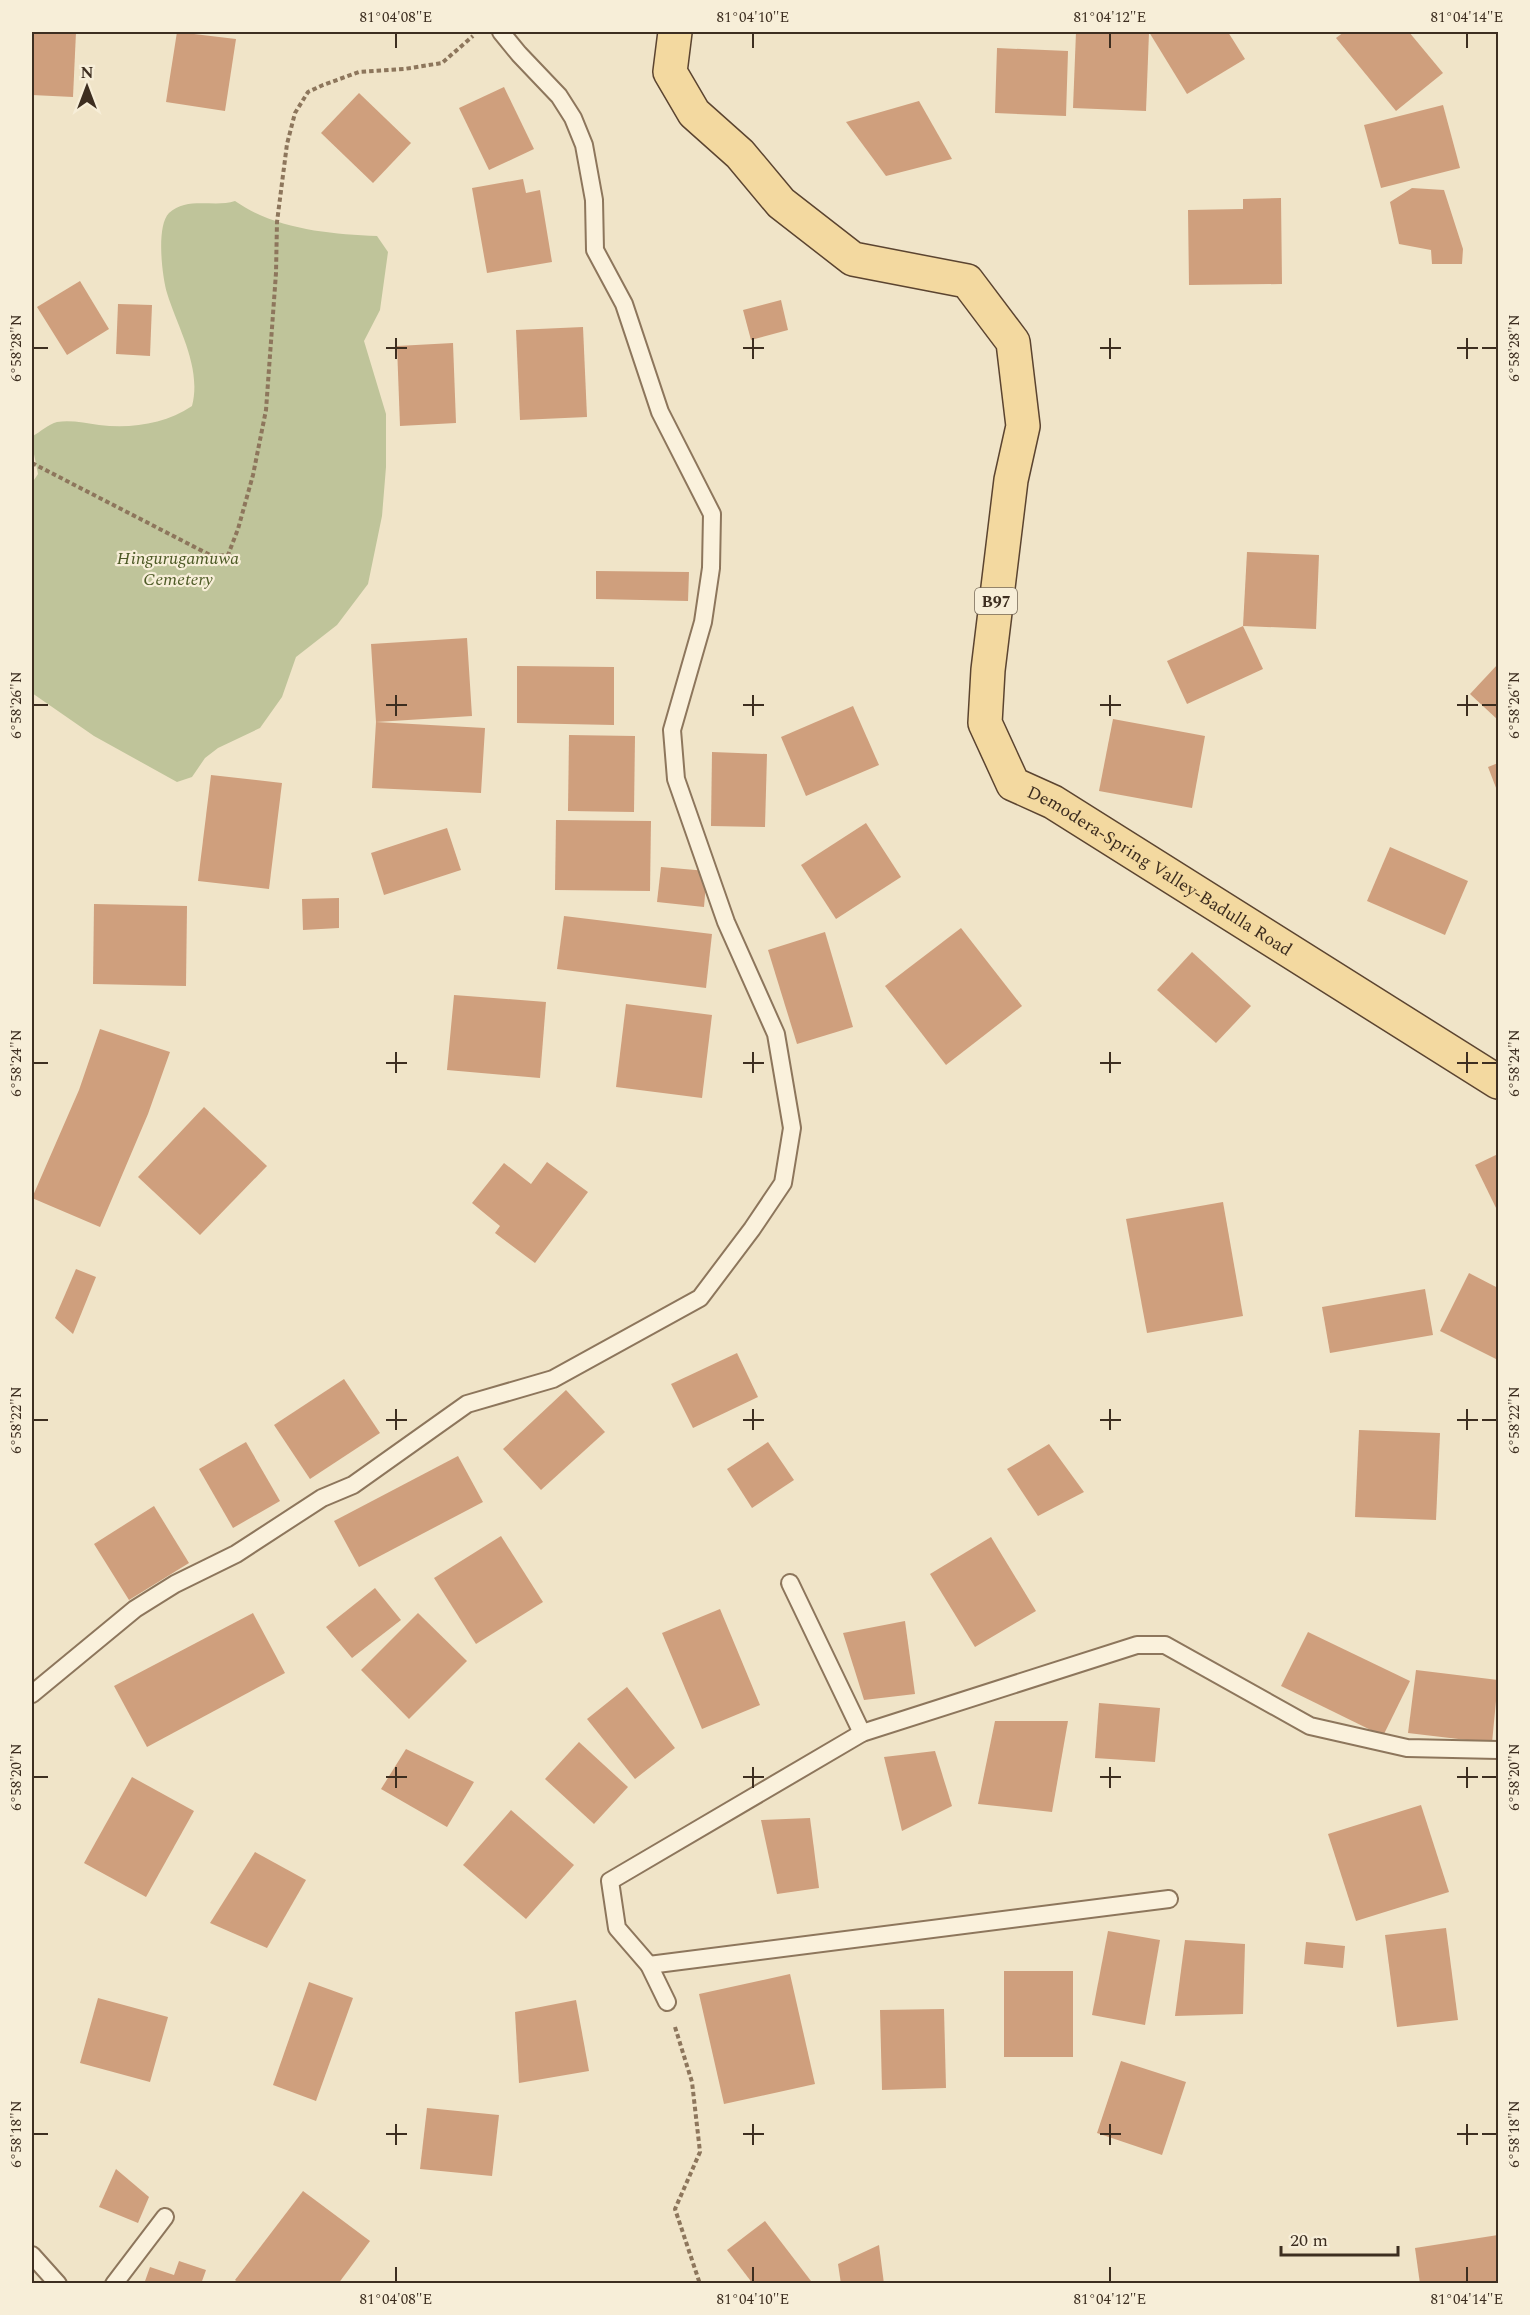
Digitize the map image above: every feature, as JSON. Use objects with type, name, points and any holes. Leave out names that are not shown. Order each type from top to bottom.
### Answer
[{"type":"main road","name":"Demodera-Spring Valley-Badulla Road","points":[[675,32],[670,72],[694,112],[740,154],[781,203],[853,259],[967,281],[1013,342],[1023,426],[1011,480],[988,670],[985,723],[1013,784],[1063,809],[1498,1082]]},
{"type":"lane","points":[[32,1694],[135,1609],[175,1584],[236,1554],[322,1498],[353,1485],[466,1404],[553,1378],[639,1334],[700,1298],[783,1183],[792,1128],[776,1034],[726,922],[676,779],[672,730],[703,622],[711,568],[712,514],[660,412],[624,303],[595,250],[594,200],[584,145],[573,118],[559,96],[501,32]]},
{"type":"lane","points":[[790,1583],[862,1733]]},
{"type":"lane","points":[[667,2002],[649,1965],[617,1928],[610,1881],[862,1733],[1137,1645],[1166,1645],[1310,1726],[1407,1748],[1498,1750]]},
{"type":"lane","points":[[649,1965],[1169,1899]]},
{"type":"lane","points":[[114,2283],[165,2217]]},
{"type":"lane","points":[[32,2255],[58,2283]]},
{"type":"path","points":[[32,463],[212,556],[228,555],[253,475],[266,410],[276,273],[277,222],[287,144],[295,112],[308,92],[359,72],[404,69],[442,63],[478,32]]},
{"type":"path","points":[[667,2002],[692,2082],[700,2152],[675,2209],[700,2283]]},
{"type":"green space","name":"Hingurugamuwa Cemetery","points":[[235,201],[267,218],[285,224],[340,234],[377,236],[388,252],[380,310],[364,341],[386,414],[386,467],[382,516],[368,584],[337,625],[296,657],[282,697],[260,728],[218,748],[205,758],[192,777],[177,782],[94,736],[32,693],[32,483],[38,474],[33,436],[57,422],[111,426],[147,424],[171,417],[192,406],[194,377],[163,275],[162,229],[169,213],[176,208],[184,205]]},
{"type":"building","points":[[32,32],[76,32],[73,97],[32,95]]},
{"type":"building","points":[[177,32],[236,39],[225,111],[166,102]]},
{"type":"building","points":[[1076,32],[1149,32],[1146,111],[1073,108]]},
{"type":"building","points":[[1149,32],[1228,32],[1245,59],[1187,94]]},
{"type":"building","points":[[1344,32],[1409,32],[1443,73],[1396,111],[1336,38]]},
{"type":"building","points":[[997,48],[1068,51],[1066,116],[995,113]]},
{"type":"building","points":[[504,87],[534,149],[489,170],[459,108]]},
{"type":"building","points":[[359,93],[411,143],[373,183],[321,133]]},
{"type":"building","points":[[919,101],[952,159],[886,176],[846,122]]},
{"type":"building","points":[[1443,105],[1460,168],[1381,188],[1364,125]]},
{"type":"building","points":[[523,179],[526,193],[540,190],[552,262],[487,273],[472,188]]},
{"type":"building","points":[[1412,188],[1444,190],[1463,249],[1462,264],[1432,264],[1431,250],[1399,244],[1390,202]]},
{"type":"building","points":[[1281,198],[1282,284],[1189,285],[1188,210],[1243,209],[1243,199]]},
{"type":"building","points":[[80,281],[109,329],[67,355],[37,307]]},
{"type":"building","points":[[781,300],[788,330],[751,340],[743,310]]},
{"type":"building","points":[[118,304],[152,305],[150,356],[116,354]]},
{"type":"building","points":[[583,327],[587,417],[520,420],[516,330]]},
{"type":"building","points":[[453,343],[456,423],[400,426],[397,346]]},
{"type":"building","points":[[1247,552],[1319,555],[1316,629],[1243,626]]},
{"type":"building","points":[[596,571],[689,572],[688,601],[596,599]]},
{"type":"building","points":[[1243,626],[1263,669],[1187,704],[1167,661]]},
{"type":"building","points":[[467,638],[472,716],[376,722],[371,644]]},
{"type":"building","points":[[1498,664],[1498,720],[1470,694]]},
{"type":"building","points":[[517,666],[614,667],[614,725],[517,723]]},
{"type":"building","points":[[853,706],[879,765],[806,796],[781,737]]},
{"type":"building","points":[[1113,719],[1205,736],[1192,808],[1099,791]]},
{"type":"building","points":[[376,722],[485,728],[481,793],[372,788]]},
{"type":"building","points":[[569,735],[635,736],[634,812],[568,811]]},
{"type":"building","points":[[712,752],[767,754],[765,827],[711,826]]},
{"type":"building","points":[[1498,763],[1498,793],[1488,767]]},
{"type":"building","points":[[211,775],[282,783],[269,889],[198,881]]},
{"type":"building","points":[[556,820],[651,821],[650,891],[555,890]]},
{"type":"building","points":[[866,823],[901,877],[836,919],[801,865]]},
{"type":"building","points":[[447,828],[461,870],[384,895],[371,853]]},
{"type":"building","points":[[1390,847],[1468,881],[1445,935],[1367,901]]},
{"type":"building","points":[[661,867],[707,871],[704,907],[657,902]]},
{"type":"building","points":[[339,898],[339,928],[303,930],[302,899]]},
{"type":"building","points":[[94,904],[187,906],[186,986],[93,984]]},
{"type":"building","points":[[564,916],[712,934],[706,988],[557,969]]},
{"type":"building","points":[[961,928],[1022,1006],[946,1065],[885,986]]},
{"type":"building","points":[[825,932],[853,1027],[797,1044],[768,950]]},
{"type":"building","points":[[1192,952],[1251,1006],[1216,1043],[1157,990]]},
{"type":"building","points":[[454,995],[546,1002],[540,1078],[447,1070]]},
{"type":"building","points":[[626,1004],[712,1015],[702,1098],[616,1087]]},
{"type":"building","points":[[100,1029],[170,1052],[148,1114],[100,1227],[32,1198],[79,1090]]},
{"type":"building","points":[[204,1107],[267,1166],[200,1235],[138,1177]]},
{"type":"building","points":[[1498,1154],[1498,1212],[1475,1165]]},
{"type":"building","points":[[547,1162],[588,1192],[535,1263],[495,1233],[500,1226],[472,1203],[504,1163],[531,1184]]},
{"type":"building","points":[[1223,1202],[1243,1316],[1147,1333],[1126,1219]]},
{"type":"building","points":[[76,1269],[96,1277],[73,1334],[55,1318]]},
{"type":"building","points":[[1469,1273],[1498,1288],[1498,1360],[1440,1331]]},
{"type":"building","points":[[1425,1289],[1433,1335],[1330,1353],[1322,1307]]},
{"type":"building","points":[[737,1353],[758,1397],[693,1428],[671,1384]]},
{"type":"building","points":[[344,1379],[380,1433],[310,1479],[274,1425]]},
{"type":"building","points":[[566,1390],[605,1432],[541,1490],[503,1449]]},
{"type":"building","points":[[1359,1430],[1440,1433],[1436,1520],[1355,1517]]},
{"type":"building","points":[[246,1442],[280,1501],[233,1528],[199,1469]]},
{"type":"building","points":[[768,1442],[794,1480],[752,1508],[727,1469]]},
{"type":"building","points":[[1049,1444],[1084,1492],[1038,1516],[1007,1469]]},
{"type":"building","points":[[458,1456],[483,1502],[359,1567],[334,1521]]},
{"type":"building","points":[[154,1506],[189,1563],[129,1600],[94,1544]]},
{"type":"building","points":[[501,1536],[543,1602],[476,1644],[434,1578]]},
{"type":"building","points":[[991,1537],[1036,1611],[975,1647],[930,1574]]},
{"type":"building","points":[[375,1588],[401,1620],[352,1658],[326,1627]]},
{"type":"building","points":[[720,1609],[760,1705],[702,1729],[662,1633]]},
{"type":"building","points":[[253,1613],[285,1673],[147,1747],[114,1686]]},
{"type":"building","points":[[418,1613],[467,1661],[409,1719],[361,1670]]},
{"type":"building","points":[[905,1621],[915,1694],[864,1700],[843,1633]]},
{"type":"building","points":[[1308,1632],[1410,1681],[1383,1736],[1281,1686]]},
{"type":"building","points":[[1416,1670],[1498,1680],[1492,1743],[1408,1733]]},
{"type":"building","points":[[627,1687],[675,1748],[635,1779],[587,1719]]},
{"type":"building","points":[[1099,1703],[1160,1708],[1155,1762],[1095,1758]]},
{"type":"building","points":[[995,1721],[1068,1721],[1052,1812],[978,1804]]},
{"type":"building","points":[[579,1742],[628,1787],[594,1824],[545,1779]]},
{"type":"building","points":[[406,1749],[474,1782],[447,1827],[381,1789]]},
{"type":"building","points":[[935,1751],[952,1806],[902,1831],[884,1757]]},
{"type":"building","points":[[132,1777],[194,1811],[146,1897],[84,1863]]},
{"type":"building","points":[[1421,1805],[1449,1892],[1356,1921],[1328,1834]]},
{"type":"building","points":[[511,1810],[574,1865],[526,1919],[463,1865]]},
{"type":"building","points":[[810,1818],[819,1888],[777,1894],[761,1820]]},
{"type":"building","points":[[255,1852],[306,1880],[267,1948],[210,1923]]},
{"type":"building","points":[[1446,1928],[1458,2020],[1397,2027],[1385,1935]]},
{"type":"building","points":[[1108,1931],[1160,1940],[1145,2025],[1092,2015]]},
{"type":"building","points":[[1185,1940],[1245,1944],[1243,2014],[1175,2016]]},
{"type":"building","points":[[1306,1942],[1345,1946],[1343,1968],[1304,1964]]},
{"type":"building","points":[[1004,1971],[1073,1971],[1073,2057],[1004,2057]]},
{"type":"building","points":[[790,1974],[815,2084],[724,2104],[699,1994]]},
{"type":"building","points":[[309,1982],[353,1998],[316,2101],[273,2085]]},
{"type":"building","points":[[98,1998],[168,2017],[150,2082],[80,2063]]},
{"type":"building","points":[[576,2000],[589,2071],[519,2083],[515,2012]]},
{"type":"building","points":[[944,2009],[946,2088],[882,2090],[880,2010]]},
{"type":"building","points":[[1121,2061],[1186,2082],[1162,2155],[1097,2133]]},
{"type":"building","points":[[427,2108],[499,2115],[492,2176],[420,2169]]},
{"type":"building","points":[[116,2169],[149,2197],[138,2223],[99,2207]]},
{"type":"building","points":[[303,2191],[370,2241],[338,2284],[240,2284],[235,2280]]},
{"type":"building","points":[[765,2221],[811,2281],[807,2284],[753,2284],[727,2250]]},
{"type":"building","points":[[1498,2235],[1498,2284],[1420,2284],[1415,2248]]},
{"type":"building","points":[[879,2245],[884,2284],[841,2284],[838,2264]]},
{"type":"building","points":[[179,2261],[206,2270],[201,2284],[144,2284],[150,2267],[174,2275]]}]
